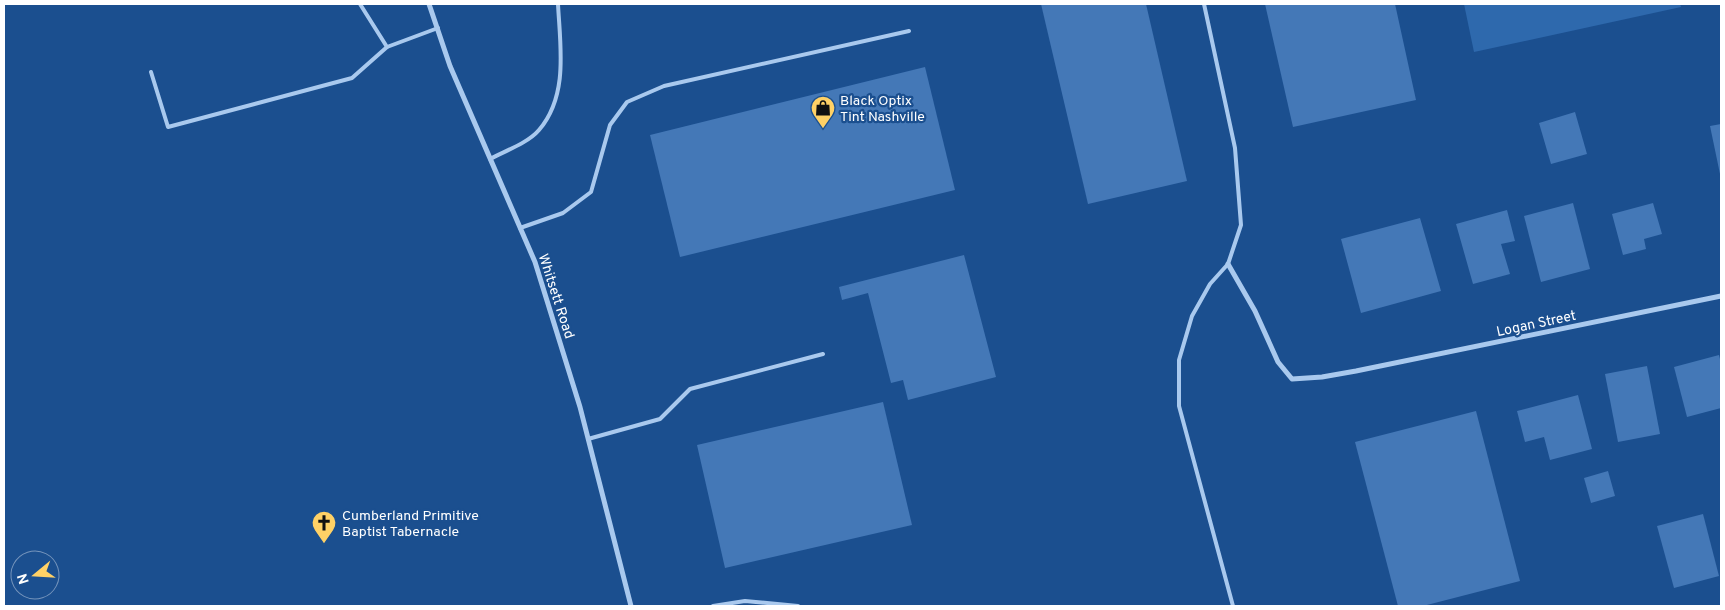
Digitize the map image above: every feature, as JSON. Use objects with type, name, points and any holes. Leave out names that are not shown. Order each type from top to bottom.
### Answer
[{"type":"street","name":"Whitsett Road","points":[[430,4],[450,66],[535,262],[588,439],[631,606]]},
{"type":"street","name":"Logan Street","points":[[1228,264],[1255,311],[1278,362],[1292,379],[1322,377],[1356,371],[1721,296]]},
{"type":"lane","points":[[360,4],[387,46]]},
{"type":"lane","points":[[490,159],[539,131],[554,107],[561,69],[558,4]]},
{"type":"lane","points":[[1204,4],[1235,148],[1241,225],[1228,264],[1210,284],[1192,316],[1179,360],[1179,406],[1233,606]]},
{"type":"lane","points":[[152,72],[168,127],[352,78],[387,46],[438,28]]},
{"type":"lane","points":[[520,228],[563,213],[591,192],[610,125],[627,102],[664,86],[909,31]]},
{"type":"lane","points":[[588,439],[660,419],[690,389],[823,354]]},
{"type":"lane","points":[[713,606],[745,601],[798,606]]},
{"type":"shaded area","points":[[1464,4],[1680,4],[1681,7],[1474,52]]},
{"type":"building","points":[[1041,4],[1146,4],[1187,181],[1088,204]]},
{"type":"building","points":[[1265,4],[1395,4],[1416,100],[1293,127]]},
{"type":"building","points":[[925,67],[955,190],[680,257],[650,135]]},
{"type":"building","points":[[1575,112],[1587,154],[1551,164],[1539,123]]},
{"type":"building","points":[[1721,124],[1721,174],[1720,174],[1710,126]]},
{"type":"building","points":[[1573,203],[1590,269],[1541,282],[1524,216]]},
{"type":"building","points":[[1653,203],[1662,234],[1644,239],[1646,249],[1623,255],[1612,214]]},
{"type":"building","points":[[1507,210],[1515,241],[1501,244],[1510,274],[1473,284],[1456,224]]},
{"type":"building","points":[[1420,218],[1441,291],[1361,313],[1341,239]]},
{"type":"building","points":[[964,255],[996,377],[908,400],[903,380],[891,383],[868,293],[842,300],[839,287]]},
{"type":"building","points":[[1719,355],[1721,363],[1721,408],[1687,417],[1674,367]]},
{"type":"building","points":[[1647,366],[1660,434],[1618,442],[1605,374]]},
{"type":"building","points":[[1578,395],[1592,449],[1550,460],[1544,437],[1525,442],[1517,411]]},
{"type":"building","points":[[883,402],[912,525],[725,568],[697,445]]},
{"type":"building","points":[[1476,411],[1520,581],[1423,606],[1398,606],[1355,442]]},
{"type":"building","points":[[1608,471],[1615,496],[1591,503],[1584,478]]},
{"type":"building","points":[[1703,514],[1719,576],[1674,588],[1657,526]]},
{"type":"place","name":"Black Optix Tint Nashville","points":[[823,129]]},
{"type":"place","name":"Cumberland Primitive Baptist Tabernacle","points":[[324,544]]}]
